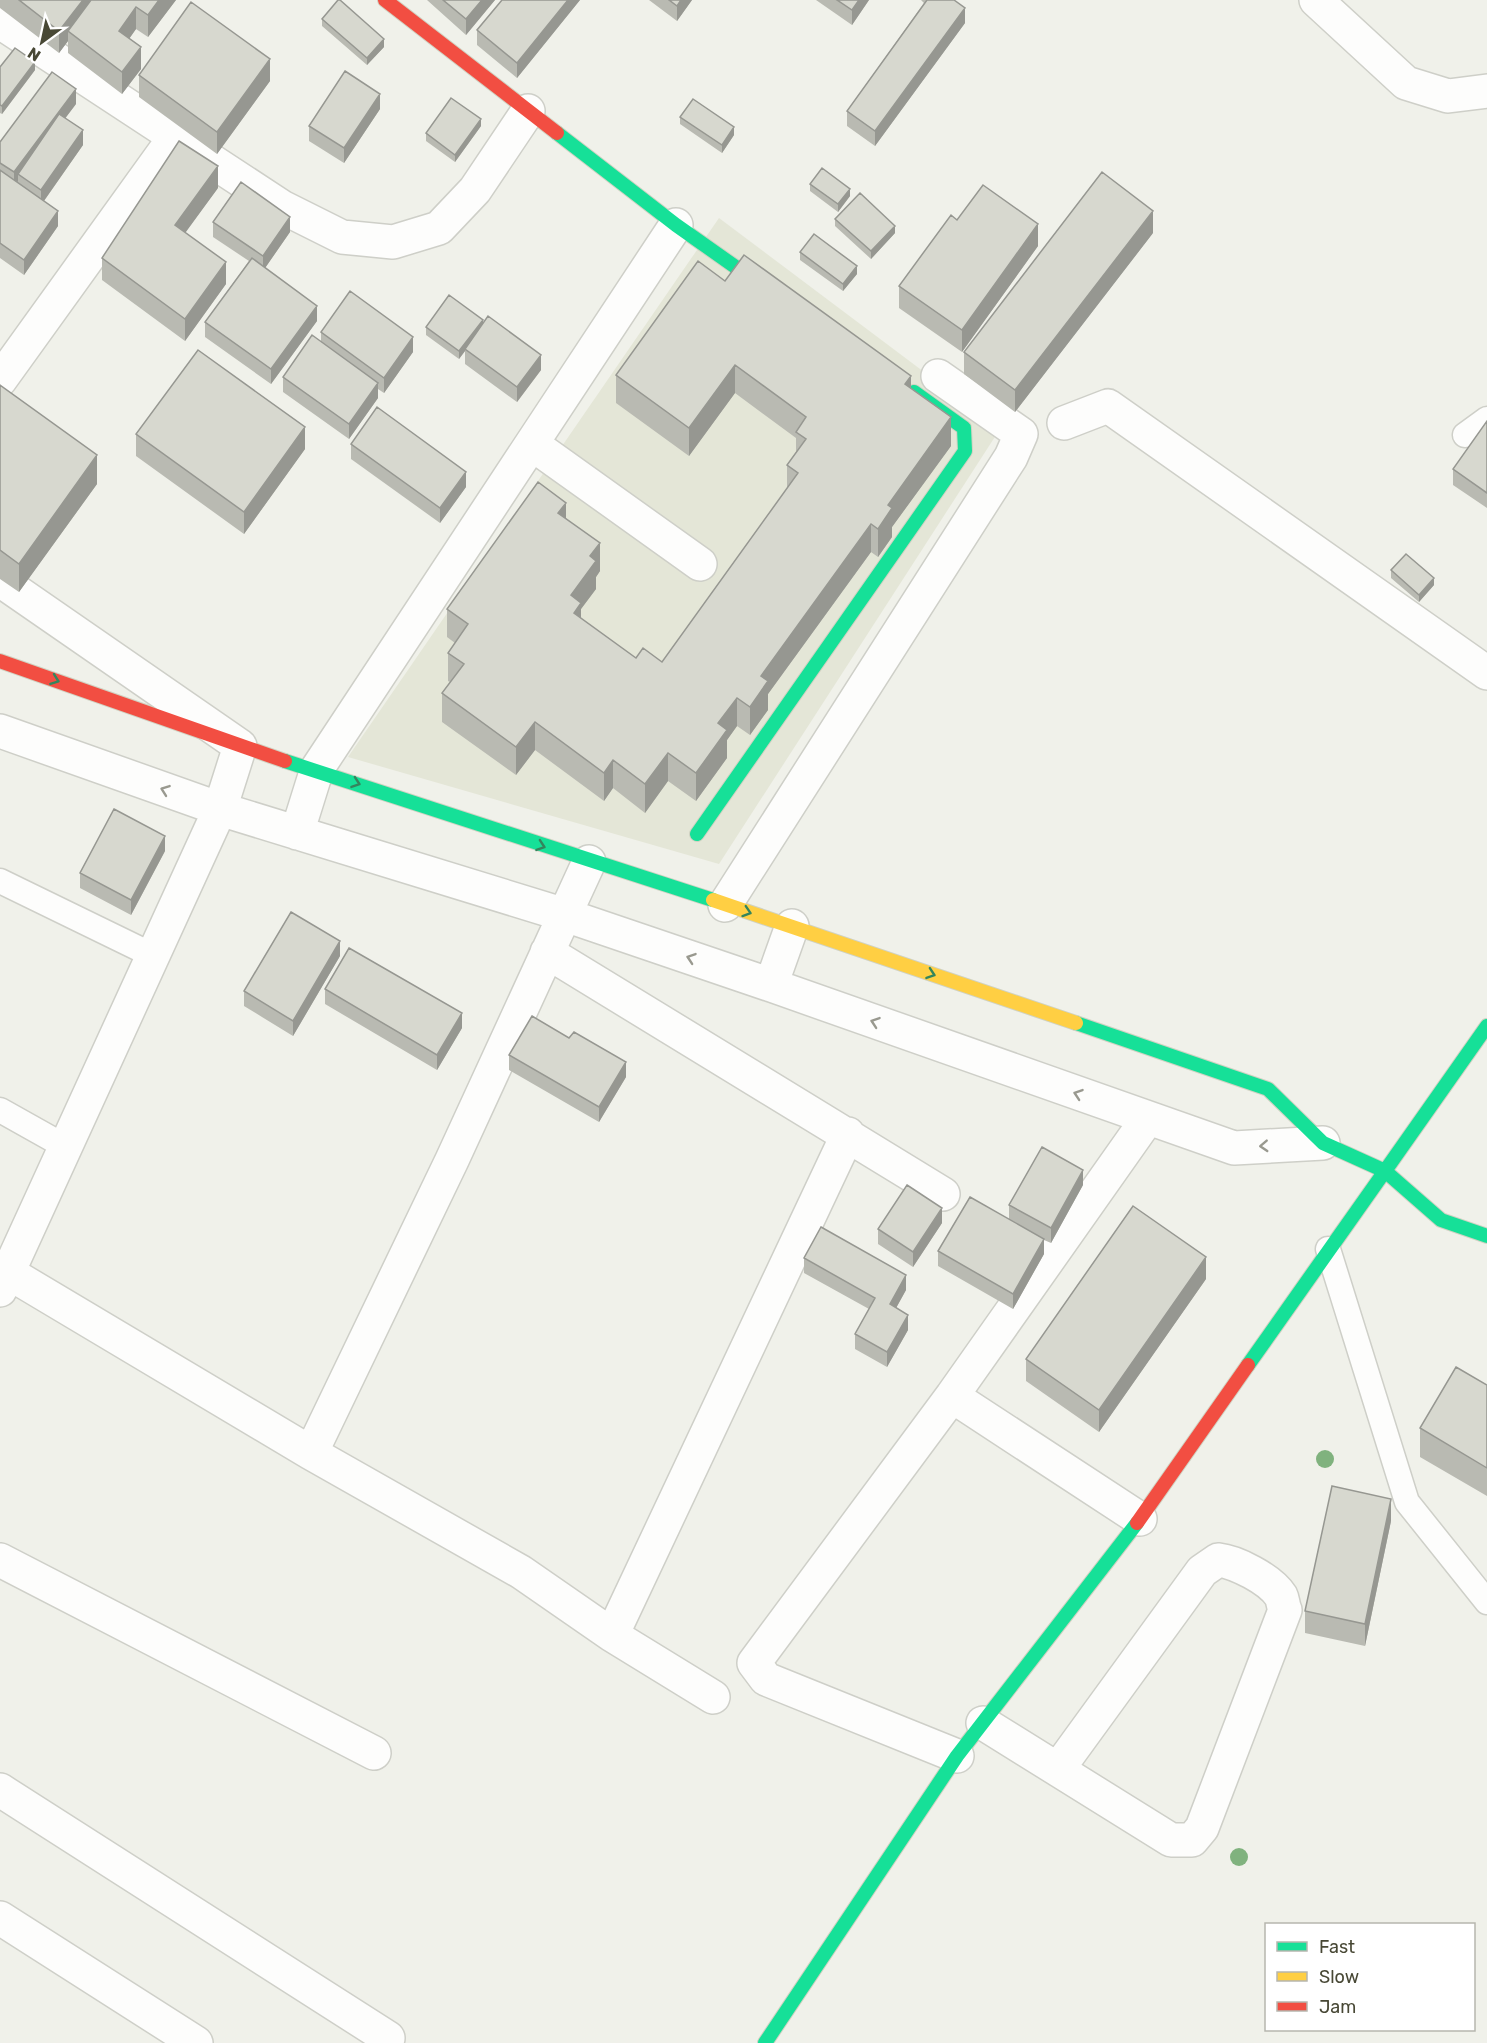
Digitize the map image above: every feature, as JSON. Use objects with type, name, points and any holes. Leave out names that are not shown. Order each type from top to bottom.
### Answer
[{"type":"street","points":[[385,0],[676,225],[781,298]]},
{"type":"street","points":[[1316,0],[1406,83],[1448,96],[1487,91]]},
{"type":"street","points":[[0,22],[282,207],[342,237],[393,242],[439,228],[475,190],[528,111]]},
{"type":"street","points":[[0,380],[175,136]]},
{"type":"street","points":[[297,833],[317,769],[676,225]]},
{"type":"street","points":[[725,905],[1011,457],[1022,434],[943,379],[968,354]]},
{"type":"street","points":[[698,834],[965,452],[964,428],[906,387]]},
{"type":"street","points":[[1064,423],[1108,406],[1487,673]]},
{"type":"street","points":[[532,444],[700,564]]},
{"type":"street","points":[[0,580],[240,746]]},
{"type":"street","points":[[0,661],[240,746],[317,769],[590,862],[792,926],[1268,1089],[1323,1143],[1385,1171],[1441,1220],[1487,1236]]},
{"type":"street","points":[[0,731],[220,809],[565,915],[1234,1148],[1323,1143]]},
{"type":"street","points":[[240,746],[220,809],[4,1281],[522,1572],[612,1635],[713,1697]]},
{"type":"street","points":[[311,1453],[453,1160],[590,862]]},
{"type":"street","points":[[771,985],[792,926]]},
{"type":"street","points":[[547,952],[943,1194]]},
{"type":"street","points":[[765,2043],[957,1756],[1140,1519],[1487,1026]]},
{"type":"street","points":[[957,1756],[766,1679],[754,1663],[952,1396],[1148,1118]]},
{"type":"street","points":[[612,1635],[848,1134]]},
{"type":"street","points":[[952,1396],[1140,1519]]},
{"type":"street","points":[[0,1560],[374,1753]]},
{"type":"street","points":[[983,1723],[1171,1840],[1192,1840],[1202,1828],[1284,1610],[1281,1596],[1270,1585],[1235,1562],[1218,1560],[1202,1571],[1058,1769]]},
{"type":"street","points":[[0,1790],[388,2038]]},
{"type":"street","points":[[0,1918],[196,2043]]},
{"type":"lane","points":[[1465,435],[1487,418]]},
{"type":"lane","points":[[0,881],[152,955]]},
{"type":"lane","points":[[0,1110],[66,1147]]},
{"type":"lane","points":[[1328,1249],[1407,1502],[1487,1602]]},
{"type":"shaded area","points":[[719,218],[1000,429],[719,864],[348,757]]},
{"type":"building","points":[[19,0],[83,0],[59,31]]},
{"type":"building","points":[[91,0],[159,0],[148,15],[136,7],[119,31],[141,47],[122,72],[68,31]]},
{"type":"building","points":[[338,0],[384,39],[367,58],[322,19]]},
{"type":"building","points":[[443,0],[482,0],[466,19]]},
{"type":"building","points":[[502,0],[568,0],[517,63],[477,30]]},
{"type":"building","points":[[669,0],[681,0],[677,6]]},
{"type":"building","points":[[837,0],[859,0],[852,10]]},
{"type":"building","points":[[927,0],[954,0],[965,8],[875,131],[847,111]]},
{"type":"building","points":[[191,2],[270,59],[217,132],[139,75]]},
{"type":"building","points":[[15,48],[35,62],[2,106],[0,105],[0,67]]},
{"type":"building","points":[[345,71],[380,94],[344,148],[309,126]]},
{"type":"building","points":[[52,72],[76,89],[14,172],[0,163],[0,142]]},
{"type":"building","points":[[451,98],[481,119],[455,155],[426,133]]},
{"type":"building","points":[[693,99],[734,127],[722,145],[680,117]]},
{"type":"building","points":[[59,114],[83,130],[41,190],[18,174]]},
{"type":"building","points":[[179,141],[218,166],[175,225],[226,262],[185,319],[102,258]]},
{"type":"building","points":[[822,168],[850,189],[838,204],[810,184]]},
{"type":"building","points":[[0,170],[58,211],[24,260],[0,243]]},
{"type":"building","points":[[1102,172],[1153,211],[1015,390],[964,352]]},
{"type":"building","points":[[241,182],[290,217],[263,256],[213,222]]},
{"type":"building","points":[[983,185],[1038,224],[962,330],[899,286],[951,215],[957,220]]},
{"type":"building","points":[[860,193],[895,226],[871,251],[835,219]]},
{"type":"building","points":[[814,234],[857,266],[843,284],[800,252]]},
{"type":"building","points":[[744,255],[911,376],[905,384],[951,417],[888,505],[892,508],[878,529],[871,524],[761,676],[768,681],[750,707],[737,698],[718,723],[727,730],[696,773],[668,753],[645,784],[613,760],[604,773],[535,722],[516,747],[442,693],[464,664],[448,653],[468,624],[447,609],[538,482],[566,503],[558,513],[600,543],[590,556],[596,561],[571,595],[581,603],[574,613],[636,658],[643,648],[662,662],[798,473],[787,465],[806,439],[796,432],[806,417],[735,365],[689,428],[616,375],[698,261],[725,281]]},
{"type":"building","points":[[252,258],[317,306],[271,369],[205,322]]},
{"type":"building","points":[[350,291],[413,337],[384,378],[321,332]]},
{"type":"building","points":[[449,295],[483,320],[459,351],[426,327]]},
{"type":"building","points":[[488,316],[541,355],[517,387],[465,349]]},
{"type":"building","points":[[312,335],[378,383],[349,424],[283,377]]},
{"type":"building","points":[[198,350],[305,427],[244,512],[136,434]]},
{"type":"building","points":[[0,385],[97,455],[19,564],[0,550]]},
{"type":"building","points":[[377,407],[466,472],[440,508],[351,444]]},
{"type":"building","points":[[1487,421],[1487,493],[1453,469]]},
{"type":"building","points":[[1406,554],[1434,578],[1419,595],[1391,570]]},
{"type":"building","points":[[114,809],[165,836],[131,900],[80,873]]},
{"type":"building","points":[[291,912],[340,941],[293,1021],[244,991]]},
{"type":"building","points":[[349,948],[462,1013],[437,1055],[325,989]]},
{"type":"building","points":[[532,1016],[569,1038],[574,1032],[626,1062],[599,1107],[509,1055]]},
{"type":"building","points":[[1042,1147],[1083,1170],[1051,1228],[1009,1205]]},
{"type":"building","points":[[907,1185],[942,1208],[913,1252],[878,1229]]},
{"type":"building","points":[[970,1197],[1044,1239],[1013,1294],[938,1251]]},
{"type":"building","points":[[1133,1206],[1206,1257],[1099,1410],[1026,1359]]},
{"type":"building","points":[[821,1227],[906,1275],[890,1304],[908,1315],[887,1352],[855,1334],[875,1298],[804,1258]]},
{"type":"building","points":[[1456,1367],[1487,1385],[1487,1468],[1420,1428]]},
{"type":"building","points":[[1332,1486],[1391,1499],[1365,1624],[1305,1611]]},
{"type":"traffic: fast","points":[[557,133],[676,225],[771,292]]},
{"type":"traffic: fast","points":[[697,834],[965,451],[964,428],[914,392]]},
{"type":"traffic: fast","points":[[285,761],[713,900]]},
{"type":"traffic: fast","points":[[1076,1023],[1268,1089],[1323,1143],[1385,1171],[1487,1026]]},
{"type":"traffic: fast","points":[[1248,1365],[1385,1171],[1441,1220],[1487,1236]]},
{"type":"traffic: fast","points":[[765,2043],[957,1756],[1137,1523]]},
{"type":"traffic: slow","points":[[713,900],[1076,1023]]},
{"type":"traffic: jam","points":[[385,0],[557,133]]},
{"type":"traffic: jam","points":[[0,661],[285,761]]},
{"type":"traffic: jam","points":[[1137,1523],[1248,1365]]}]
